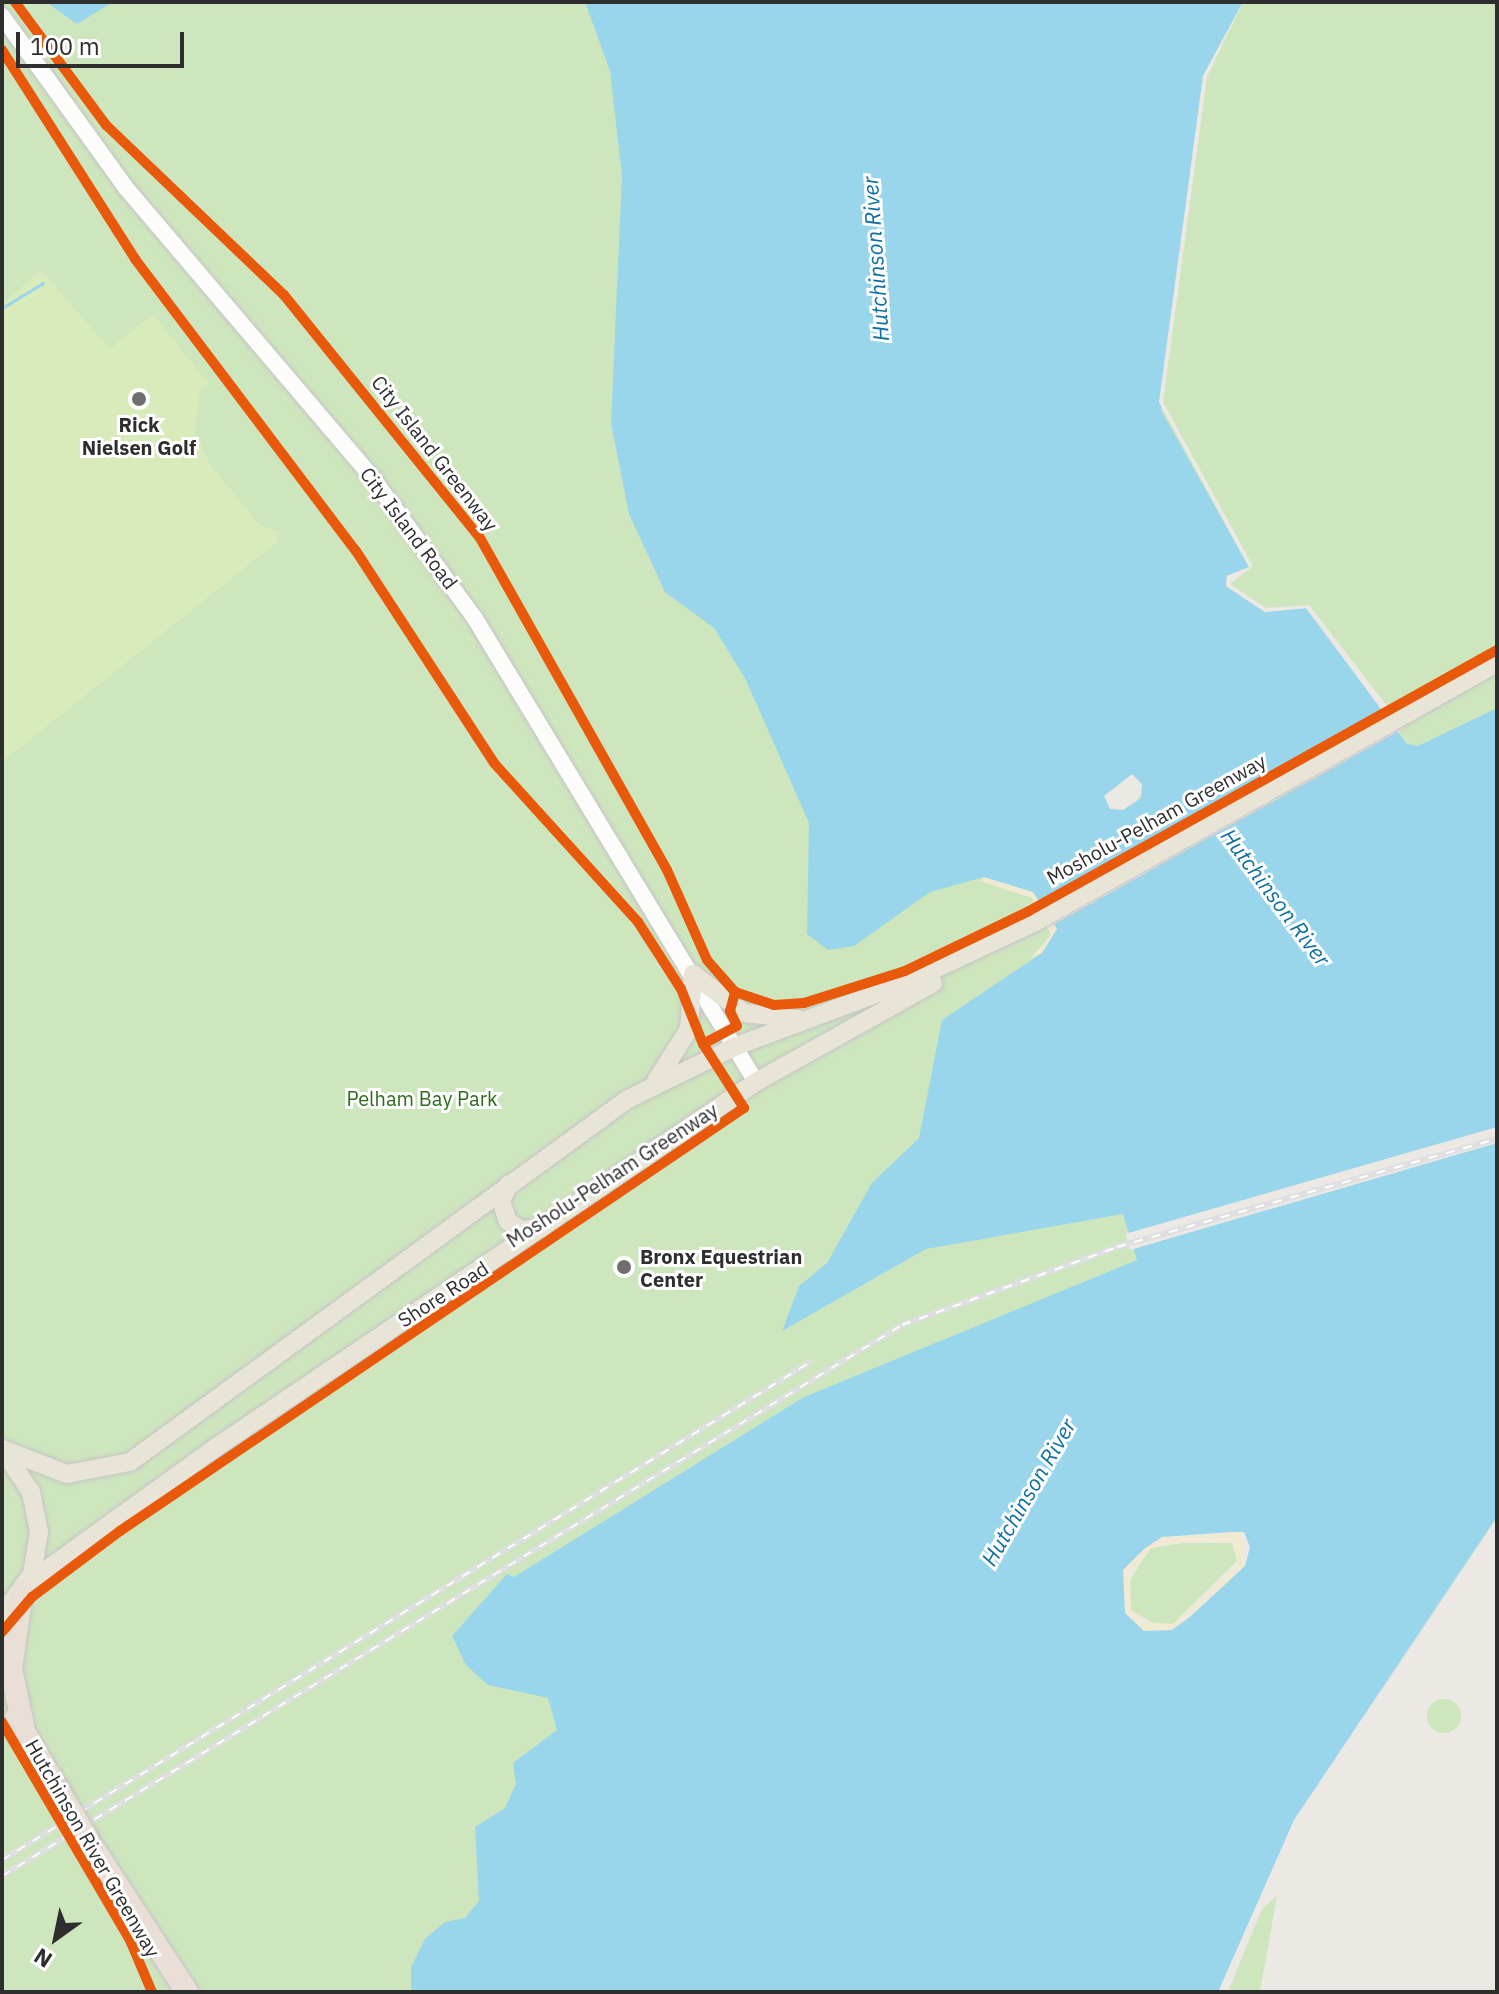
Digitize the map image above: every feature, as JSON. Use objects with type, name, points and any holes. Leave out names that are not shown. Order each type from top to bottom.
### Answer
[{"type":"highway","points":[[24,1730],[11,1669],[25,1588]]},
{"type":"highway","points":[[2,1694],[138,1923],[187,1992]]},
{"type":"highway","points":[[138,1923],[172,1992]]},
{"type":"main road","name":"City Island Road","points":[[2,16],[126,188],[331,427],[456,593],[528,697],[756,1082]]},
{"type":"main road","name":"Shore Road","points":[[25,1588],[756,1082],[1497,663]]},
{"type":"main road","name":"Shore Road","points":[[2,1450],[67,1474],[130,1462],[511,1182],[650,1088],[734,1047],[809,1019],[1035,922]]},
{"type":"main road","points":[[693,974],[753,1017],[809,1019]]},
{"type":"main road","points":[[650,1088],[689,1029],[693,974]]},
{"type":"main road","points":[[511,1182],[501,1201],[508,1221],[521,1230],[543,1228]]},
{"type":"main road","points":[[2,1450],[27,1483],[37,1512],[38,1552],[25,1588],[2,1615]]},
{"type":"green space","name":"Pelham Bay Park","points":[[2,2],[654,2],[1145,787],[1141,793],[1142,784],[1132,774],[1104,796],[1110,809],[1123,810],[1136,801],[1058,929],[1137,1260],[955,1992],[2,1992]]},
{"type":"green space","points":[[1243,2],[1497,2],[1497,900],[1402,767],[1399,726],[1306,608],[1265,612],[1226,586],[1161,410],[1203,76]]},
{"type":"green space","points":[[41,270],[110,349],[153,314],[208,383],[200,391],[195,432],[211,466],[260,525],[279,532],[277,542],[2,762],[2,304]]},
{"type":"green space","points":[[1164,1543],[1232,1543],[1241,1557],[1173,1624],[1156,1625],[1131,1610],[1128,1583],[1151,1548]]},
{"type":"green space","points":[[1444,1699],[1456,1704],[1461,1716],[1456,1728],[1444,1733],[1432,1728],[1427,1716],[1432,1704]]},
{"type":"green space","points":[[1277,1896],[1260,1992],[1228,1992],[1262,1909]]},
{"type":"sand","points":[[984,877],[1034,892],[1058,929],[1042,953],[1030,959],[1051,935],[1032,898],[980,881]]},
{"type":"sand","points":[[1244,1532],[1245,1566],[1172,1630],[1143,1631],[1125,1613],[1123,1570],[1144,1549],[1162,1537]],"holes":[[[1196,1541],[1232,1543],[1238,1564],[1174,1624],[1144,1622],[1131,1610],[1130,1573],[1151,1548]]]},
{"type":"water","points":[[46,2],[113,2],[77,24]]},
{"type":"water","name":"Hutchinson River","points":[[585,2],[1243,2],[1203,76],[1161,410],[1249,567],[1227,576],[1226,586],[1265,612],[1306,608],[1407,744],[1418,746],[1497,708],[1497,1517],[1294,1820],[1218,1992],[411,1992],[411,1967],[425,1939],[445,1922],[465,1918],[479,1901],[475,1827],[505,1808],[516,1784],[513,1763],[557,1730],[548,1698],[488,1685],[466,1665],[452,1636],[507,1574],[514,1577],[804,1397],[1137,1260],[1123,1214],[926,1249],[782,1331],[799,1286],[827,1263],[872,1183],[919,1138],[942,1020],[1042,953],[1057,929],[1033,892],[984,877],[930,892],[854,946],[828,950],[807,934],[809,823],[745,678],[714,628],[665,592],[629,514],[611,423],[622,176],[610,71]],"holes":[[[1132,774],[1142,784],[1141,798],[1123,810],[1110,809],[1104,796]],[[1244,1532],[1250,1547],[1245,1566],[1191,1616],[1172,1630],[1144,1631],[1125,1613],[1123,1570],[1144,1549],[1162,1537]]]},
{"type":"pier","points":[[1243,2],[1207,77],[1163,402],[1253,566],[1230,584],[1266,608],[1309,605],[1404,728],[1051,926],[1037,904],[1385,709],[1306,608],[1265,612],[1226,586],[1227,576],[1249,567],[1159,402],[1203,76]]},
{"type":"pier","points":[[1497,1127],[1497,1143],[1130,1250],[1125,1234]]},
{"type":"waterway","points":[[2,308],[43,283]]},
{"type":"railway","points":[[2,1876],[902,1325],[1117,1247],[1497,1139]]},
{"type":"railway","points":[[2,1860],[812,1361]]},
{"type":"cycle path","name":"City Island Greenway","points":[[15,2],[106,125],[284,295],[480,538],[667,870],[707,960],[735,992]]},
{"type":"cycle path","points":[[2,50],[135,259],[356,551],[494,763],[638,922],[681,989],[703,1044]]},
{"type":"cycle path","name":"Mosholu-Pelham Greenway","points":[[735,992],[774,1005],[804,1003],[905,971],[1029,911],[1497,650]]},
{"type":"cycle path","name":"Mosholu-Pelham Greenway","points":[[2,1632],[32,1597],[120,1531],[744,1108],[703,1044],[737,1026],[730,1011],[735,992]]},
{"type":"cycle path","name":"Hutchinson River Greenway","points":[[2,1722],[130,1940],[152,1992]]},
{"type":"place","name":"Rick Nielsen Golf","points":[[139,399]]},
{"type":"place","name":"Bronx Equestrian Center","points":[[624,1267]]}]
